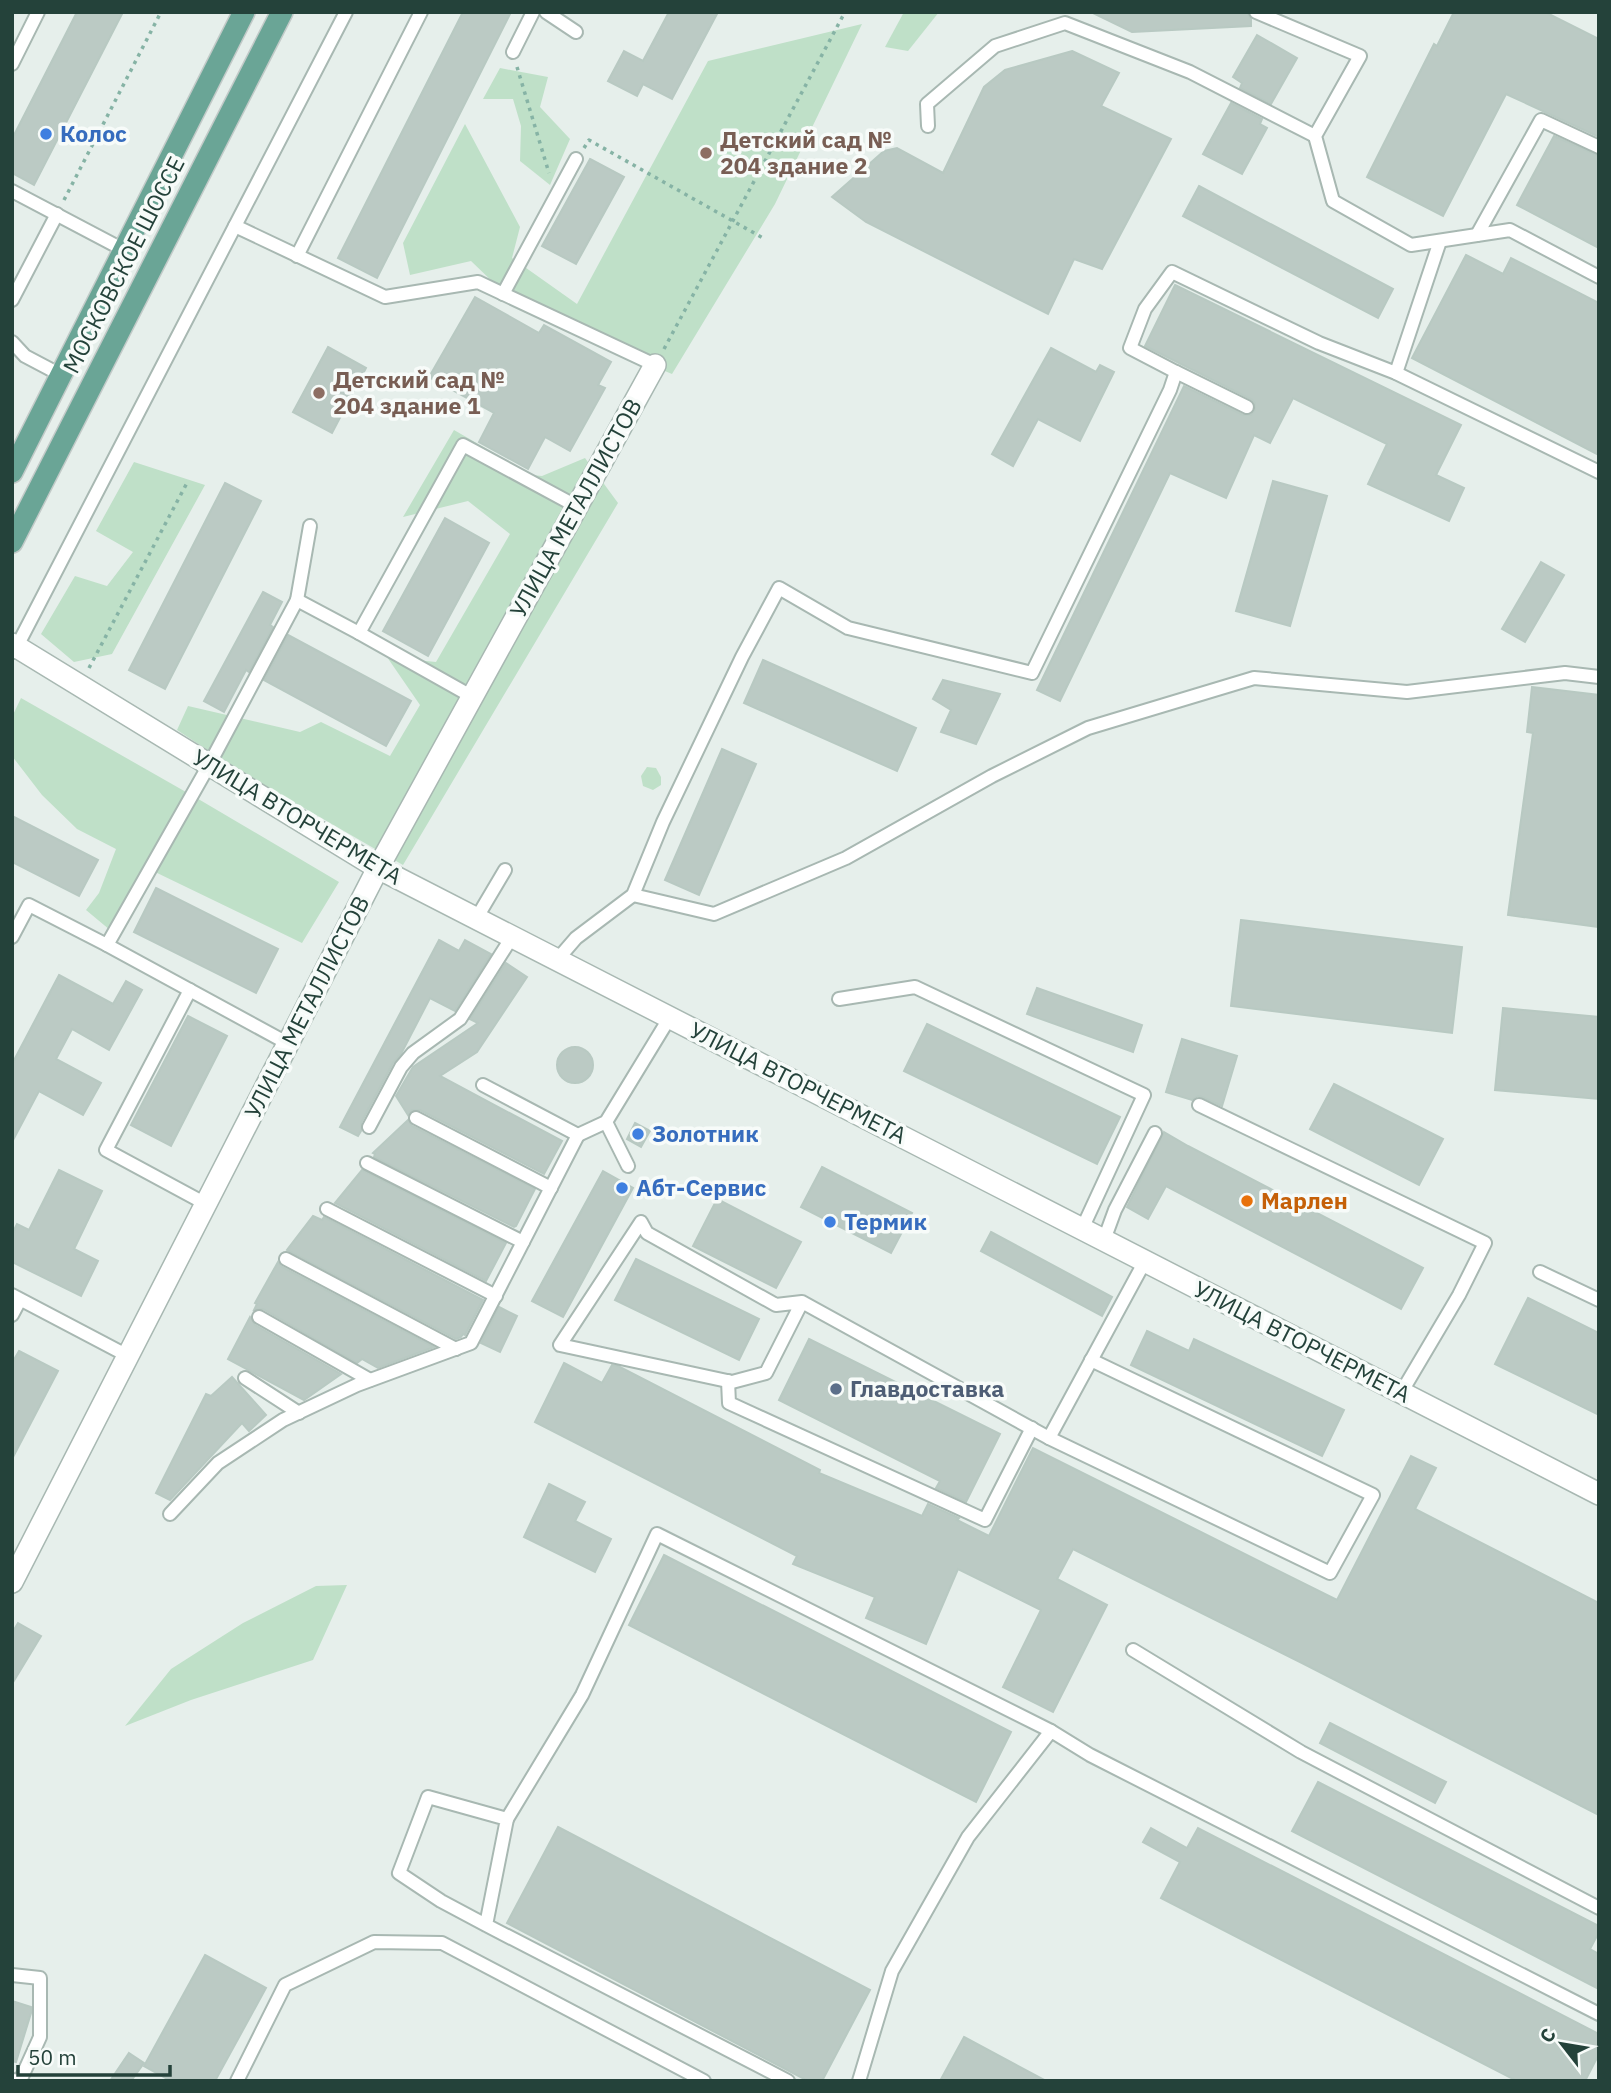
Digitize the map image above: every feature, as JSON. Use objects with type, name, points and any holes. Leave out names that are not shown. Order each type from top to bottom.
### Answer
[{"type":"main road","name":"МОСКОВСКОЕ ШОССЕ","points":[[12,472],[244,12]]},
{"type":"main road","name":"МОСКОВСКОЕ ШОССЕ","points":[[12,542],[282,12]]},
{"type":"street","name":"УЛИЦА МЕТАЛЛИСТОВ","points":[[12,1582],[378,868],[655,365]]},
{"type":"street","name":"УЛИЦА ВТОРЧЕРМЕТА","points":[[14,649],[80,686],[378,868],[1599,1494]]},
{"type":"lane","points":[[12,64],[38,12]]},
{"type":"lane","points":[[14,649],[346,12]]},
{"type":"lane","points":[[297,256],[421,12]]},
{"type":"lane","points":[[513,52],[533,12]]},
{"type":"lane","points":[[546,12],[576,32]]},
{"type":"lane","points":[[1256,12],[1360,56],[1315,136],[1333,201],[1411,245],[1510,230],[1599,277]]},
{"type":"lane","points":[[928,126],[928,103],[995,46],[1065,23],[1190,72],[1315,136]]},
{"type":"lane","points":[[1477,235],[1541,120],[1599,147]]},
{"type":"lane","points":[[503,294],[576,159]]},
{"type":"lane","points":[[12,191],[124,250]]},
{"type":"lane","points":[[12,300],[57,214]]},
{"type":"lane","points":[[235,226],[385,297],[478,282],[655,365]]},
{"type":"lane","points":[[1396,373],[1440,241]]},
{"type":"lane","points":[[1247,407],[1130,348],[1145,309],[1172,272],[1319,343],[1396,373],[1599,472]]},
{"type":"lane","points":[[12,342],[25,356],[61,375]]},
{"type":"lane","points":[[557,960],[576,938],[633,895],[663,822],[742,657],[779,588],[848,628],[1032,673],[1170,390],[1176,372]]},
{"type":"lane","points":[[359,633],[463,445],[576,506]]},
{"type":"lane","points":[[107,945],[209,765],[297,600],[310,526]]},
{"type":"lane","points":[[297,600],[471,696]]},
{"type":"lane","points":[[633,895],[714,914],[846,858],[992,776],[1088,728],[1254,678],[1407,692],[1565,673],[1599,677]]},
{"type":"lane","points":[[476,919],[505,870]]},
{"type":"lane","points":[[12,937],[29,905],[287,1043]]},
{"type":"lane","points":[[369,1127],[401,1067],[413,1053],[460,1019],[512,937]]},
{"type":"lane","points":[[839,999],[915,987],[1144,1095],[1082,1229]]},
{"type":"lane","points":[[190,990],[106,1150],[206,1204]]},
{"type":"lane","points":[[170,1514],[218,1463],[283,1420],[370,1380],[471,1343],[578,1135],[606,1122],[670,1017]]},
{"type":"lane","points":[[484,1085],[578,1135]]},
{"type":"lane","points":[[1199,1105],[1485,1243],[1459,1295],[1401,1393]]},
{"type":"lane","points":[[416,1118],[551,1188]]},
{"type":"lane","points":[[606,1122],[628,1166]]},
{"type":"lane","points":[[1104,1240],[1115,1210],[1154,1133]]},
{"type":"lane","points":[[367,1163],[523,1242]]},
{"type":"lane","points":[[327,1209],[496,1296]]},
{"type":"lane","points":[[802,1302],[766,1373],[732,1382],[560,1345],[640,1222],[647,1233],[776,1306],[802,1302],[1049,1438],[1331,1573],[1373,1495],[1091,1360]]},
{"type":"lane","points":[[286,1259],[456,1349]]},
{"type":"lane","points":[[1049,1438],[1145,1261]]},
{"type":"lane","points":[[1540,1272],[1599,1300]]},
{"type":"lane","points":[[12,1315],[16,1297],[128,1356]]},
{"type":"lane","points":[[259,1317],[370,1380]]},
{"type":"lane","points":[[245,1378],[299,1413]]},
{"type":"lane","points":[[728,1381],[730,1403],[985,1520],[1032,1428]]},
{"type":"lane","points":[[486,1925],[507,1819],[582,1695],[657,1534],[1051,1731],[1090,1755],[1599,2014]]},
{"type":"lane","points":[[1133,1650],[1301,1752],[1599,1908]]},
{"type":"lane","points":[[859,2081],[892,1972],[968,1837],[1051,1731]]},
{"type":"lane","points":[[507,1819],[428,1797],[399,1873],[441,1901],[788,2081]]},
{"type":"lane","points":[[237,2081],[285,1986],[374,1942],[442,1943],[704,2081]]},
{"type":"lane","points":[[12,1975],[40,1978],[40,2037],[20,2081],[12,2080]]},
{"type":"path","points":[[57,214],[161,12]]},
{"type":"path","points":[[655,365],[845,12]]},
{"type":"path","points":[[513,52],[556,195]]},
{"type":"path","points":[[576,159],[589,141],[763,238]]},
{"type":"path","points":[[80,686],[188,481]]},
{"type":"green space","points":[[904,12],[939,12],[908,51],[885,47]]},
{"type":"green space","points":[[862,24],[775,204],[672,374],[524,312],[471,261],[410,275],[403,243],[465,124],[520,227],[512,258],[577,304],[708,61]]},
{"type":"green space","points":[[500,68],[548,77],[540,107],[570,139],[550,185],[520,161],[521,126],[513,99],[483,99]]},
{"type":"green space","points":[[454,430],[532,475],[542,476],[585,458],[618,503],[403,865],[238,770],[177,730],[188,706],[300,732],[321,722],[390,756],[420,705],[387,657],[436,662],[510,534],[468,501],[403,517]]},
{"type":"green space","points":[[134,462],[205,485],[112,654],[74,662],[41,634],[75,576],[107,586],[133,552],[96,531]]},
{"type":"green space","points":[[21,698],[339,882],[302,943],[153,871],[116,935],[86,910],[99,893],[116,849],[77,829],[42,795],[12,756],[12,717]]},
{"type":"green space","points":[[647,767],[656,768],[661,777],[661,785],[653,790],[643,786],[641,776]]},
{"type":"green space","points":[[347,1585],[313,1660],[191,1700],[125,1726],[171,1669],[243,1623],[316,1586]]},
{"type":"building","points":[[77,12],[123,12],[34,185],[12,173],[12,139]]},
{"type":"building","points":[[463,12],[511,12],[377,278],[338,258]]},
{"type":"building","points":[[669,12],[718,12],[672,99],[643,84],[637,96],[608,81],[624,51],[643,61]]},
{"type":"building","points":[[1091,12],[1247,12],[1251,26],[1132,32]]},
{"type":"building","points":[[1454,12],[1545,12],[1599,39],[1599,137],[1506,94],[1443,216],[1367,177],[1434,44],[1437,46]]},
{"type":"building","points":[[1257,35],[1297,58],[1271,104],[1240,88],[1242,83],[1233,77]]},
{"type":"building","points":[[1072,51],[1119,73],[1101,106],[1171,139],[1102,269],[1074,259],[1048,314],[866,222],[832,197],[884,151],[897,148],[943,173],[984,87],[1005,70]]},
{"type":"building","points":[[1231,103],[1262,119],[1260,124],[1267,128],[1242,174],[1203,154]]},
{"type":"building","points":[[1554,136],[1599,156],[1599,248],[1517,205]]},
{"type":"building","points":[[590,159],[624,177],[576,264],[542,246]]},
{"type":"building","points":[[1199,186],[1393,289],[1378,318],[1183,216]]},
{"type":"building","points":[[1466,255],[1503,274],[1511,258],[1599,303],[1599,455],[1412,358]]},
{"type":"building","points":[[1175,285],[1461,425],[1436,475],[1464,488],[1449,521],[1368,484],[1387,444],[1293,398],[1270,443],[1254,435],[1226,498],[1170,473],[1060,701],[1037,690],[1184,386],[1243,415],[1251,415],[1255,410],[1255,403],[1251,399],[1145,346]]},
{"type":"building","points":[[475,297],[539,333],[544,325],[611,362],[598,385],[605,388],[570,451],[545,437],[528,469],[479,442],[494,413],[429,377]]},
{"type":"building","points":[[328,347],[366,368],[332,433],[293,412]]},
{"type":"building","points":[[1051,348],[1096,372],[1100,365],[1114,372],[1080,441],[1038,419],[1013,466],[992,454]]},
{"type":"building","points":[[1273,481],[1327,496],[1290,626],[1236,611]]},
{"type":"building","points":[[225,483],[261,501],[165,689],[129,670]]},
{"type":"building","points":[[445,518],[489,543],[428,656],[383,631]]},
{"type":"building","points":[[1541,562],[1564,575],[1525,642],[1502,629]]},
{"type":"building","points":[[263,592],[282,602],[270,625],[273,627],[224,712],[204,701]]},
{"type":"building","points":[[288,635],[411,701],[386,746],[264,680]]},
{"type":"building","points":[[763,660],[916,728],[897,771],[744,703]]},
{"type":"building","points":[[943,680],[1000,694],[976,744],[941,732],[951,710],[933,699]]},
{"type":"building","points":[[1532,687],[1599,695],[1599,927],[1508,915],[1533,733],[1527,732]]},
{"type":"building","points":[[722,749],[756,764],[699,895],[665,880]]},
{"type":"building","points":[[12,816],[98,860],[79,896],[12,862]]},
{"type":"building","points":[[156,888],[278,949],[256,993],[134,932]]},
{"type":"building","points":[[1241,920],[1462,947],[1452,1033],[1231,1006]]},
{"type":"building","points":[[439,940],[459,951],[465,940],[491,954],[455,1011],[430,998],[361,1123],[358,1136],[340,1127]]},
{"type":"building","points":[[506,963],[527,977],[477,1052],[440,1076],[562,1141],[544,1174],[420,1110],[412,1110],[408,1115],[396,1096],[413,1067],[478,1023],[470,1019]]},
{"type":"building","points":[[59,975],[113,1004],[126,981],[142,990],[109,1050],[72,1029],[56,1059],[101,1083],[83,1115],[39,1091],[12,1142],[12,1064]]},
{"type":"building","points":[[1037,988],[1142,1025],[1133,1052],[1027,1014]]},
{"type":"building","points":[[1503,1008],[1599,1017],[1599,1099],[1495,1090]]},
{"type":"building","points":[[188,1016],[227,1036],[171,1146],[131,1125]]},
{"type":"building","points":[[927,1024],[1120,1117],[1097,1164],[904,1071]]},
{"type":"building","points":[[1182,1039],[1237,1056],[1222,1106],[1198,1096],[1192,1100],[1166,1092]]},
{"type":"building","points":[[575,1047],[588,1052],[593,1065],[588,1078],[575,1083],[562,1078],[557,1065],[562,1052]]},
{"type":"building","points":[[1334,1084],[1443,1139],[1419,1185],[1310,1129]]},
{"type":"building","points":[[408,1120],[412,1126],[535,1189],[516,1226],[374,1157],[373,1153]]},
{"type":"building","points":[[635,1123],[650,1131],[641,1147],[627,1139]]},
{"type":"building","points":[[1164,1132],[1423,1268],[1401,1309],[1166,1186],[1148,1219],[1127,1207]]},
{"type":"building","points":[[822,1167],[912,1213],[891,1253],[801,1207]]},
{"type":"building","points":[[59,1170],[102,1191],[74,1249],[98,1261],[81,1296],[12,1262],[12,1234],[17,1224],[29,1230]]},
{"type":"building","points":[[362,1170],[506,1243],[486,1281],[335,1203]]},
{"type":"building","points":[[603,1171],[633,1188],[563,1317],[532,1301]]},
{"type":"building","points":[[717,1199],[801,1242],[776,1288],[693,1246]]},
{"type":"building","points":[[313,1216],[322,1220],[324,1217],[483,1300],[465,1335],[456,1339],[287,1250]]},
{"type":"building","points":[[991,1232],[1112,1297],[1102,1316],[981,1251]]},
{"type":"building","points":[[636,1259],[759,1319],[739,1360],[615,1300]]},
{"type":"building","points":[[278,1262],[282,1267],[434,1347],[378,1368],[362,1359],[357,1363],[263,1309],[254,1310],[257,1304],[255,1303]]},
{"type":"building","points":[[1528,1298],[1599,1333],[1599,1415],[1495,1364]]},
{"type":"building","points":[[499,1307],[517,1316],[500,1352],[481,1343]]},
{"type":"building","points":[[250,1317],[255,1325],[341,1374],[304,1400],[228,1359]]},
{"type":"building","points":[[1147,1331],[1189,1351],[1194,1339],[1344,1410],[1322,1456],[1131,1365]]},
{"type":"building","points":[[809,1339],[1000,1434],[966,1502],[936,1488],[940,1481],[779,1400]]},
{"type":"building","points":[[19,1351],[58,1371],[12,1459],[12,1363]]},
{"type":"building","points":[[564,1363],[602,1383],[612,1365],[618,1366],[820,1470],[819,1473],[922,1516],[928,1504],[989,1536],[1033,1448],[1337,1600],[1411,1456],[1436,1468],[1415,1509],[1599,1603],[1599,1815],[1073,1549],[1057,1579],[1107,1605],[1053,1712],[1003,1687],[1041,1610],[958,1569],[926,1644],[866,1618],[875,1597],[793,1564],[797,1556],[535,1422]]},
{"type":"building","points":[[232,1377],[266,1415],[249,1431],[242,1423],[170,1500],[156,1493],[206,1394],[211,1396]]},
{"type":"building","points":[[549,1484],[585,1502],[575,1521],[611,1539],[595,1572],[524,1537]]},
{"type":"building","points":[[664,1555],[1011,1732],[976,1802],[629,1625]]},
{"type":"building","points":[[18,1623],[41,1636],[12,1684],[12,1633]]},
{"type":"building","points":[[1330,1723],[1446,1782],[1435,1803],[1320,1743]]},
{"type":"building","points":[[1318,1782],[1599,1926],[1599,1932],[1590,1949],[1599,1954],[1599,1989],[1292,1831]]},
{"type":"building","points":[[558,1827],[870,1990],[822,2081],[808,2081],[507,1923]]},
{"type":"building","points":[[1151,1828],[1187,1848],[1198,1828],[1599,2034],[1599,2054],[1585,2081],[1517,2081],[1161,1898],[1180,1862],[1143,1842]]},
{"type":"building","points":[[205,1955],[266,1988],[215,2081],[171,2081],[144,2066]]},
{"type":"building","points":[[12,2001],[31,2007],[16,2062],[12,2061]]},
{"type":"building","points":[[964,2037],[1046,2081],[940,2081]]},
{"type":"building","points":[[129,2053],[144,2063],[131,2081],[110,2081]]},
{"type":"place","name":"Колос","points":[[46,134]]},
{"type":"place","name":"Детский сад № 204 здание 2","points":[[706,153]]},
{"type":"place","name":"Детский сад № 204 здание 1","points":[[319,393]]},
{"type":"place","name":"Золотник","points":[[638,1134]]},
{"type":"place","name":"Абт-Сервис","points":[[622,1188]]},
{"type":"place","name":"Марлен","points":[[1247,1201]]},
{"type":"place","name":"Термик","points":[[830,1222]]},
{"type":"place","name":"Главдоставка","points":[[836,1389]]}]
